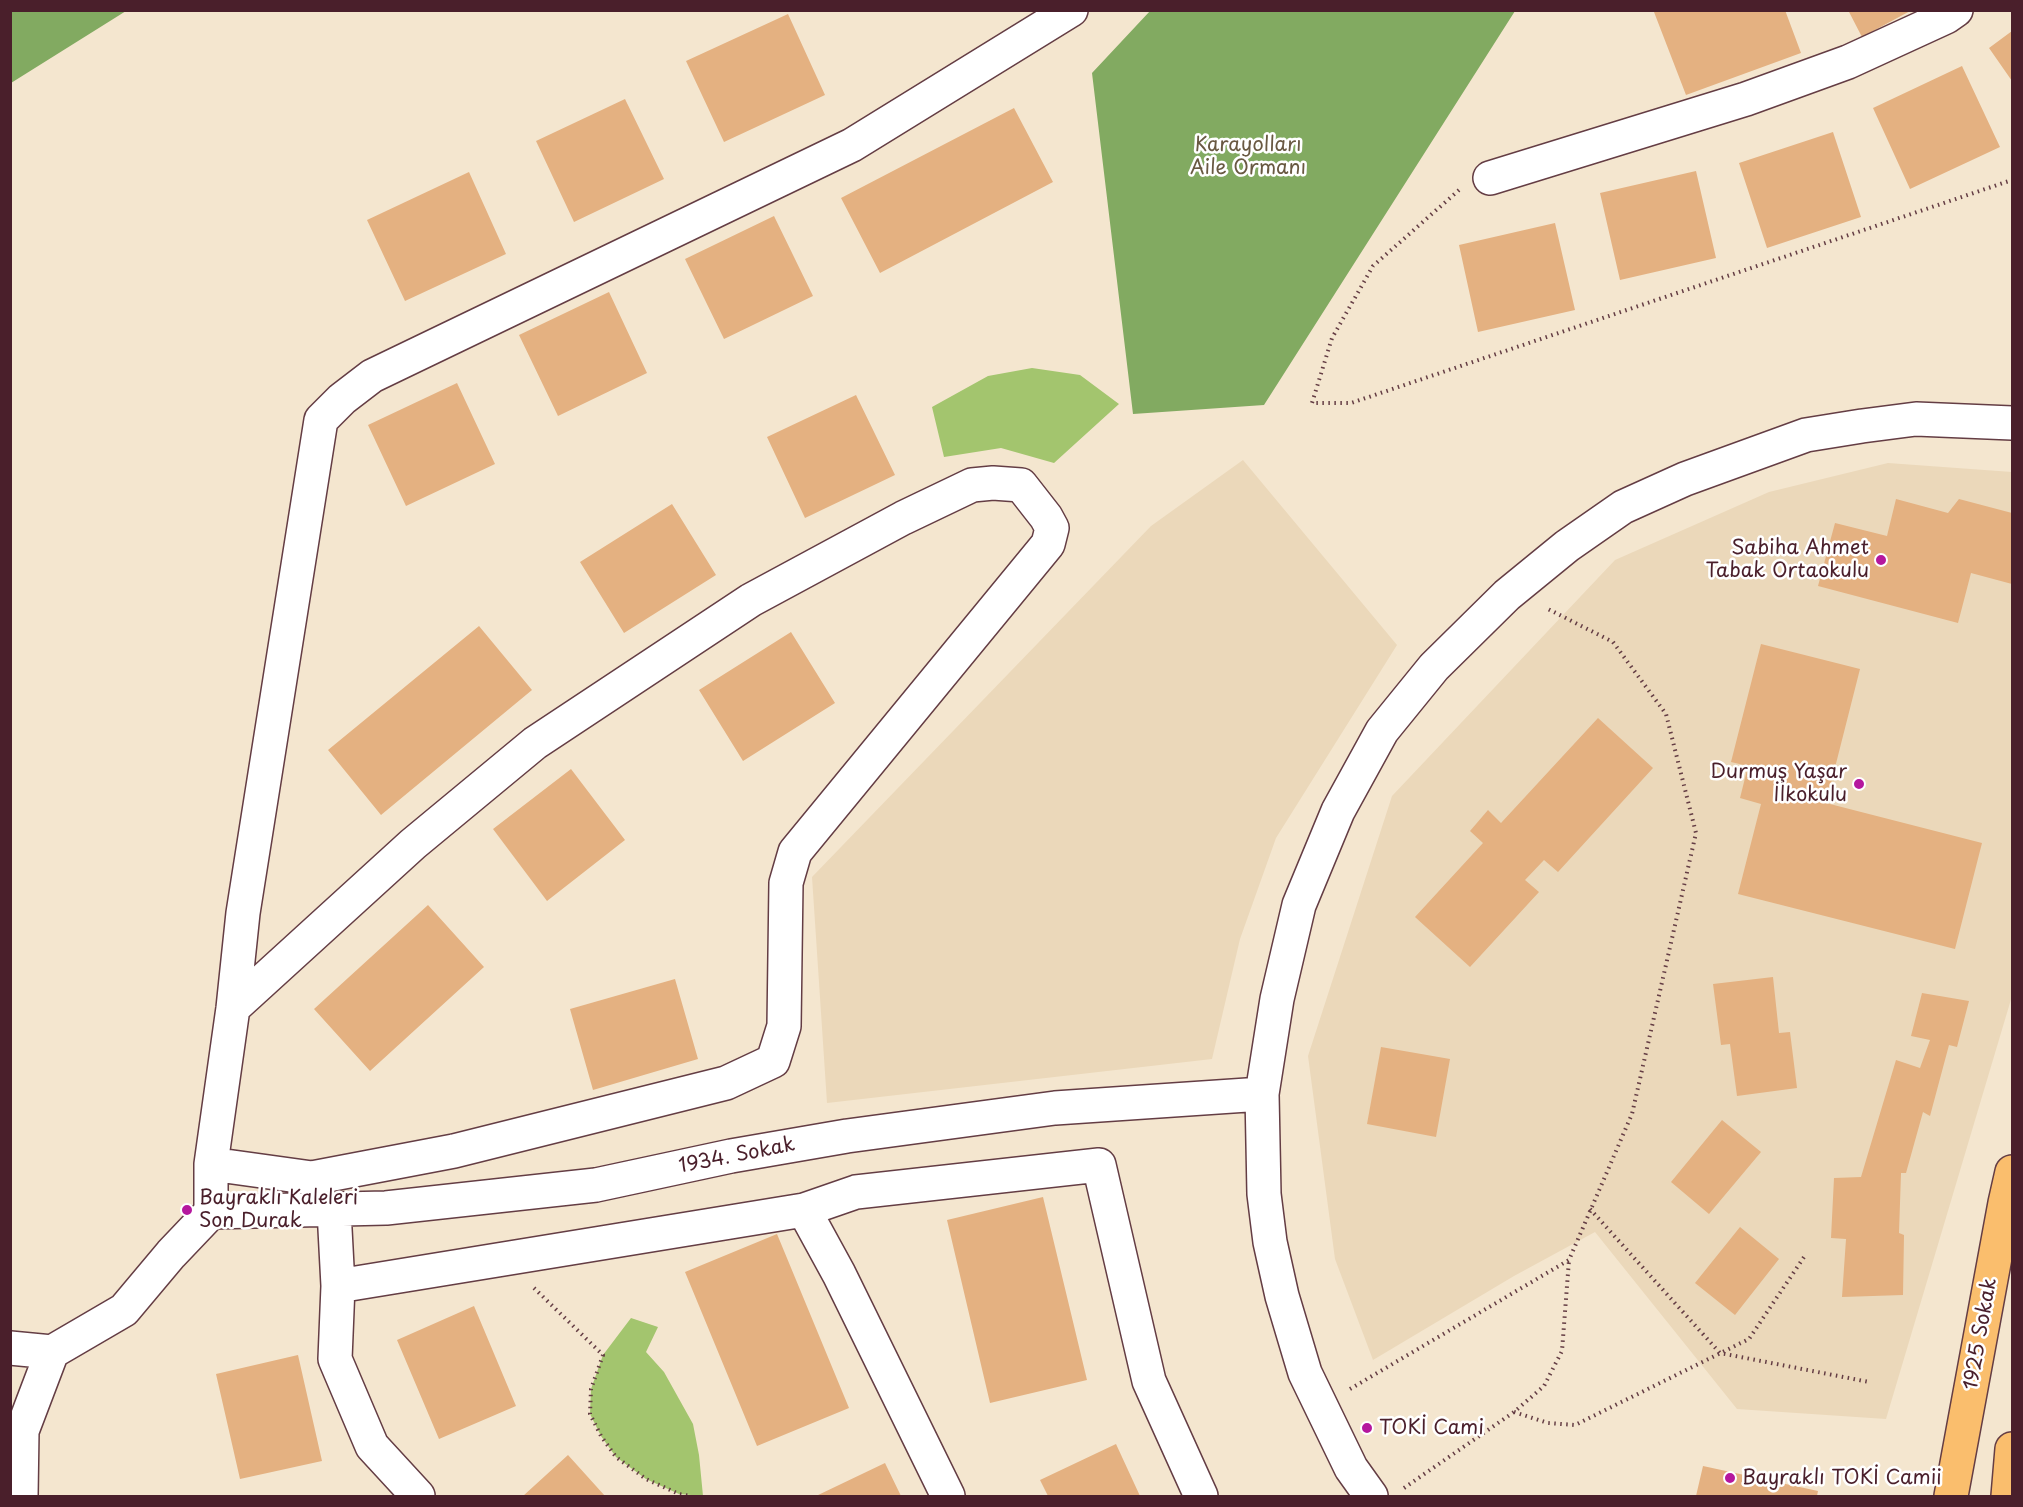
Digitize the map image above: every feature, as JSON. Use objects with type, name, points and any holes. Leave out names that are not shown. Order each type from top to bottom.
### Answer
[{"type":"main road","name":"1925 Sokak","points":[[1951,1497],[2003,1214],[2013,1172]]},
{"type":"main road","points":[[2008,1497],[2013,1449]]},
{"type":"street","points":[[10,1348],[52,1352],[124,1310],[171,1254],[211,1212],[211,1164],[233,1008],[243,913],[321,420],[342,399],[372,376],[852,145],[1071,10]]},
{"type":"street","points":[[1490,178],[1746,99],[1848,62],[1946,17],[1956,10]]},
{"type":"street","points":[[1386,1493],[1351,1468],[1305,1373],[1282,1296],[1270,1242],[1264,1194],[1262,1094],[1277,999],[1299,905],[1338,812],[1382,731],[1434,667],[1510,592],[1567,546],[1623,507],[1685,479],[1806,435],[1916,419],[2013,423]]},
{"type":"street","points":[[211,1164],[312,1178],[454,1151],[726,1083],[773,1061],[784,1026],[786,883],[795,852],[1048,544],[1052,528],[1046,517],[1021,485],[993,483],[972,485],[903,518],[751,600],[535,743],[413,844],[233,1008]]},
{"type":"street","name":"1934. Sokak","points":[[211,1212],[386,1208],[596,1185],[731,1156],[824,1140],[1055,1108],[1262,1094]]},
{"type":"street","points":[[338,1286],[804,1209],[856,1192],[1099,1164],[1149,1381],[1201,1497]]},
{"type":"street","points":[[804,1209],[839,1274],[948,1497]]},
{"type":"street","points":[[334,1210],[338,1286],[335,1359],[372,1446],[418,1497]]},
{"type":"street","points":[[21,1497],[22,1431],[52,1352]]},
{"type":"path","points":[[1490,178],[1463,186],[1373,266],[1332,338],[1312,403],[1352,403],[2013,180]]},
{"type":"path","points":[[1386,1493],[1514,1412],[1544,1386],[1562,1351],[1569,1260],[1632,1114],[1696,833],[1666,714],[1612,642],[1554,611]]},
{"type":"path","points":[[1590,1209],[1720,1353],[1869,1382]]},
{"type":"path","points":[[1514,1412],[1548,1423],[1575,1425],[1749,1338],[1806,1254]]},
{"type":"path","points":[[503,1259],[603,1355],[591,1389],[590,1414],[615,1457],[646,1479],[691,1497]]},
{"type":"path","points":[[1321,1407],[1569,1260]]},
{"type":"shaded area","points":[[1243,460],[1397,645],[1276,838],[1240,939],[1212,1059],[827,1103],[812,877],[1151,526]]},
{"type":"shaded area","points":[[1888,463],[2012,472],[2012,996],[1886,1419],[1737,1409],[1595,1232],[1514,1276],[1373,1360],[1335,1259],[1308,1056],[1392,796],[1615,560],[1769,492]]},
{"type":"green space","points":[[11,10],[126,10],[126,11],[11,83]]},
{"type":"green space","name":"Karayolları Aile Ormanı","points":[[1150,11],[1515,11],[1264,405],[1133,414],[1092,73]]},
{"type":"green space","points":[[1032,368],[1080,375],[1119,404],[1054,463],[1001,448],[944,457],[932,407],[988,376]]},
{"type":"green space","points":[[631,1318],[658,1327],[646,1352],[664,1372],[693,1424],[703,1496],[679,1494],[646,1479],[616,1457],[601,1436],[590,1414],[591,1389],[603,1355]]},
{"type":"building","points":[[1658,10],[1785,10],[1801,53],[1686,95],[1654,12]]},
{"type":"building","points":[[1848,10],[1912,10],[1862,37]]},
{"type":"building","points":[[788,14],[825,95],[724,142],[686,61]]},
{"type":"building","points":[[2012,31],[2012,81],[1989,48]]},
{"type":"building","points":[[1962,66],[2000,147],[1910,189],[1873,108]]},
{"type":"building","points":[[625,99],[664,179],[574,222],[536,141]]},
{"type":"building","points":[[1014,108],[1053,182],[880,273],[841,198]]},
{"type":"building","points":[[1833,132],[1861,217],[1767,248],[1739,163]]},
{"type":"building","points":[[1696,171],[1716,258],[1620,280],[1600,193]]},
{"type":"building","points":[[469,172],[506,254],[405,301],[367,220]]},
{"type":"building","points":[[774,216],[813,296],[724,339],[685,259]]},
{"type":"building","points":[[1555,223],[1575,310],[1478,332],[1459,245]]},
{"type":"building","points":[[609,292],[647,373],[558,416],[519,335]]},
{"type":"building","points":[[457,383],[495,464],[406,506],[368,425]]},
{"type":"building","points":[[856,395],[895,475],[805,518],[767,437]]},
{"type":"building","name":"Sabiha Ahmet Tabak Ortaokulu","points":[[1896,499],[1948,513],[1959,499],[2012,513],[2012,584],[1971,573],[1958,623],[1818,586],[1835,523],[1887,536]]},
{"type":"building","points":[[672,504],[716,575],[624,633],[580,562]]},
{"type":"building","points":[[479,626],[532,690],[381,815],[328,750]]},
{"type":"building","points":[[791,632],[835,703],[743,761],[699,690]]},
{"type":"building","name":"Durmuş Yaşar İlkokulu","points":[[1761,644],[1860,669],[1826,803],[1982,843],[1955,949],[1738,894],[1761,804],[1740,798],[1748,766],[1731,762]]},
{"type":"building","points":[[1598,718],[1653,768],[1558,872],[1544,860],[1525,880],[1539,892],[1470,967],[1415,917],[1483,843],[1470,831],[1488,810],[1501,823]]},
{"type":"building","points":[[571,769],[625,840],[547,901],[493,829]]},
{"type":"building","points":[[428,905],[484,967],[370,1071],[314,1009]]},
{"type":"building","points":[[1773,977],[1779,1033],[1790,1032],[1797,1088],[1737,1096],[1730,1044],[1721,1045],[1713,984]]},
{"type":"building","points":[[675,979],[698,1059],[593,1090],[570,1009]]},
{"type":"building","points":[[1922,993],[1969,1001],[1957,1047],[1949,1045],[1930,1116],[1923,1112],[1906,1173],[1901,1173],[1899,1233],[1904,1235],[1903,1295],[1842,1297],[1846,1239],[1831,1238],[1834,1178],[1861,1177],[1896,1060],[1920,1068],[1930,1040],[1911,1036]]},
{"type":"building","points":[[1381,1047],[1450,1059],[1436,1137],[1367,1124]]},
{"type":"building","points":[[1722,1120],[1761,1152],[1709,1214],[1671,1182]]},
{"type":"building","points":[[1043,1197],[1087,1380],[990,1403],[947,1220]]},
{"type":"building","points":[[1740,1227],[1779,1259],[1735,1315],[1695,1283]]},
{"type":"building","points":[[777,1234],[849,1408],[757,1446],[685,1272]]},
{"type":"building","points":[[474,1306],[516,1406],[439,1439],[397,1340]]},
{"type":"building","points":[[298,1355],[322,1461],[240,1479],[216,1374]]},
{"type":"building","points":[[1116,1444],[1140,1496],[1048,1496],[1040,1480]]},
{"type":"building","points":[[568,1455],[605,1496],[523,1496]]},
{"type":"building","points":[[885,1463],[901,1496],[816,1496]]},
{"type":"building","name":"Bayraklı TOKİ Camii","points":[[1703,1466],[1818,1491],[1817,1496],[1696,1496]]},
{"type":"place","name":"Sabiha Ahmet Tabak Ortaokulu","points":[[1881,560]]},
{"type":"place","name":"Durmuş Yaşar İlkokulu","points":[[1859,784]]},
{"type":"place","name":"Bayraklı Kaleleri Son Durak","points":[[187,1210]]},
{"type":"place","name":"TOKİ Cami","points":[[1367,1428]]},
{"type":"place","name":"Bayraklı TOKİ Camii","points":[[1730,1478]]}]
